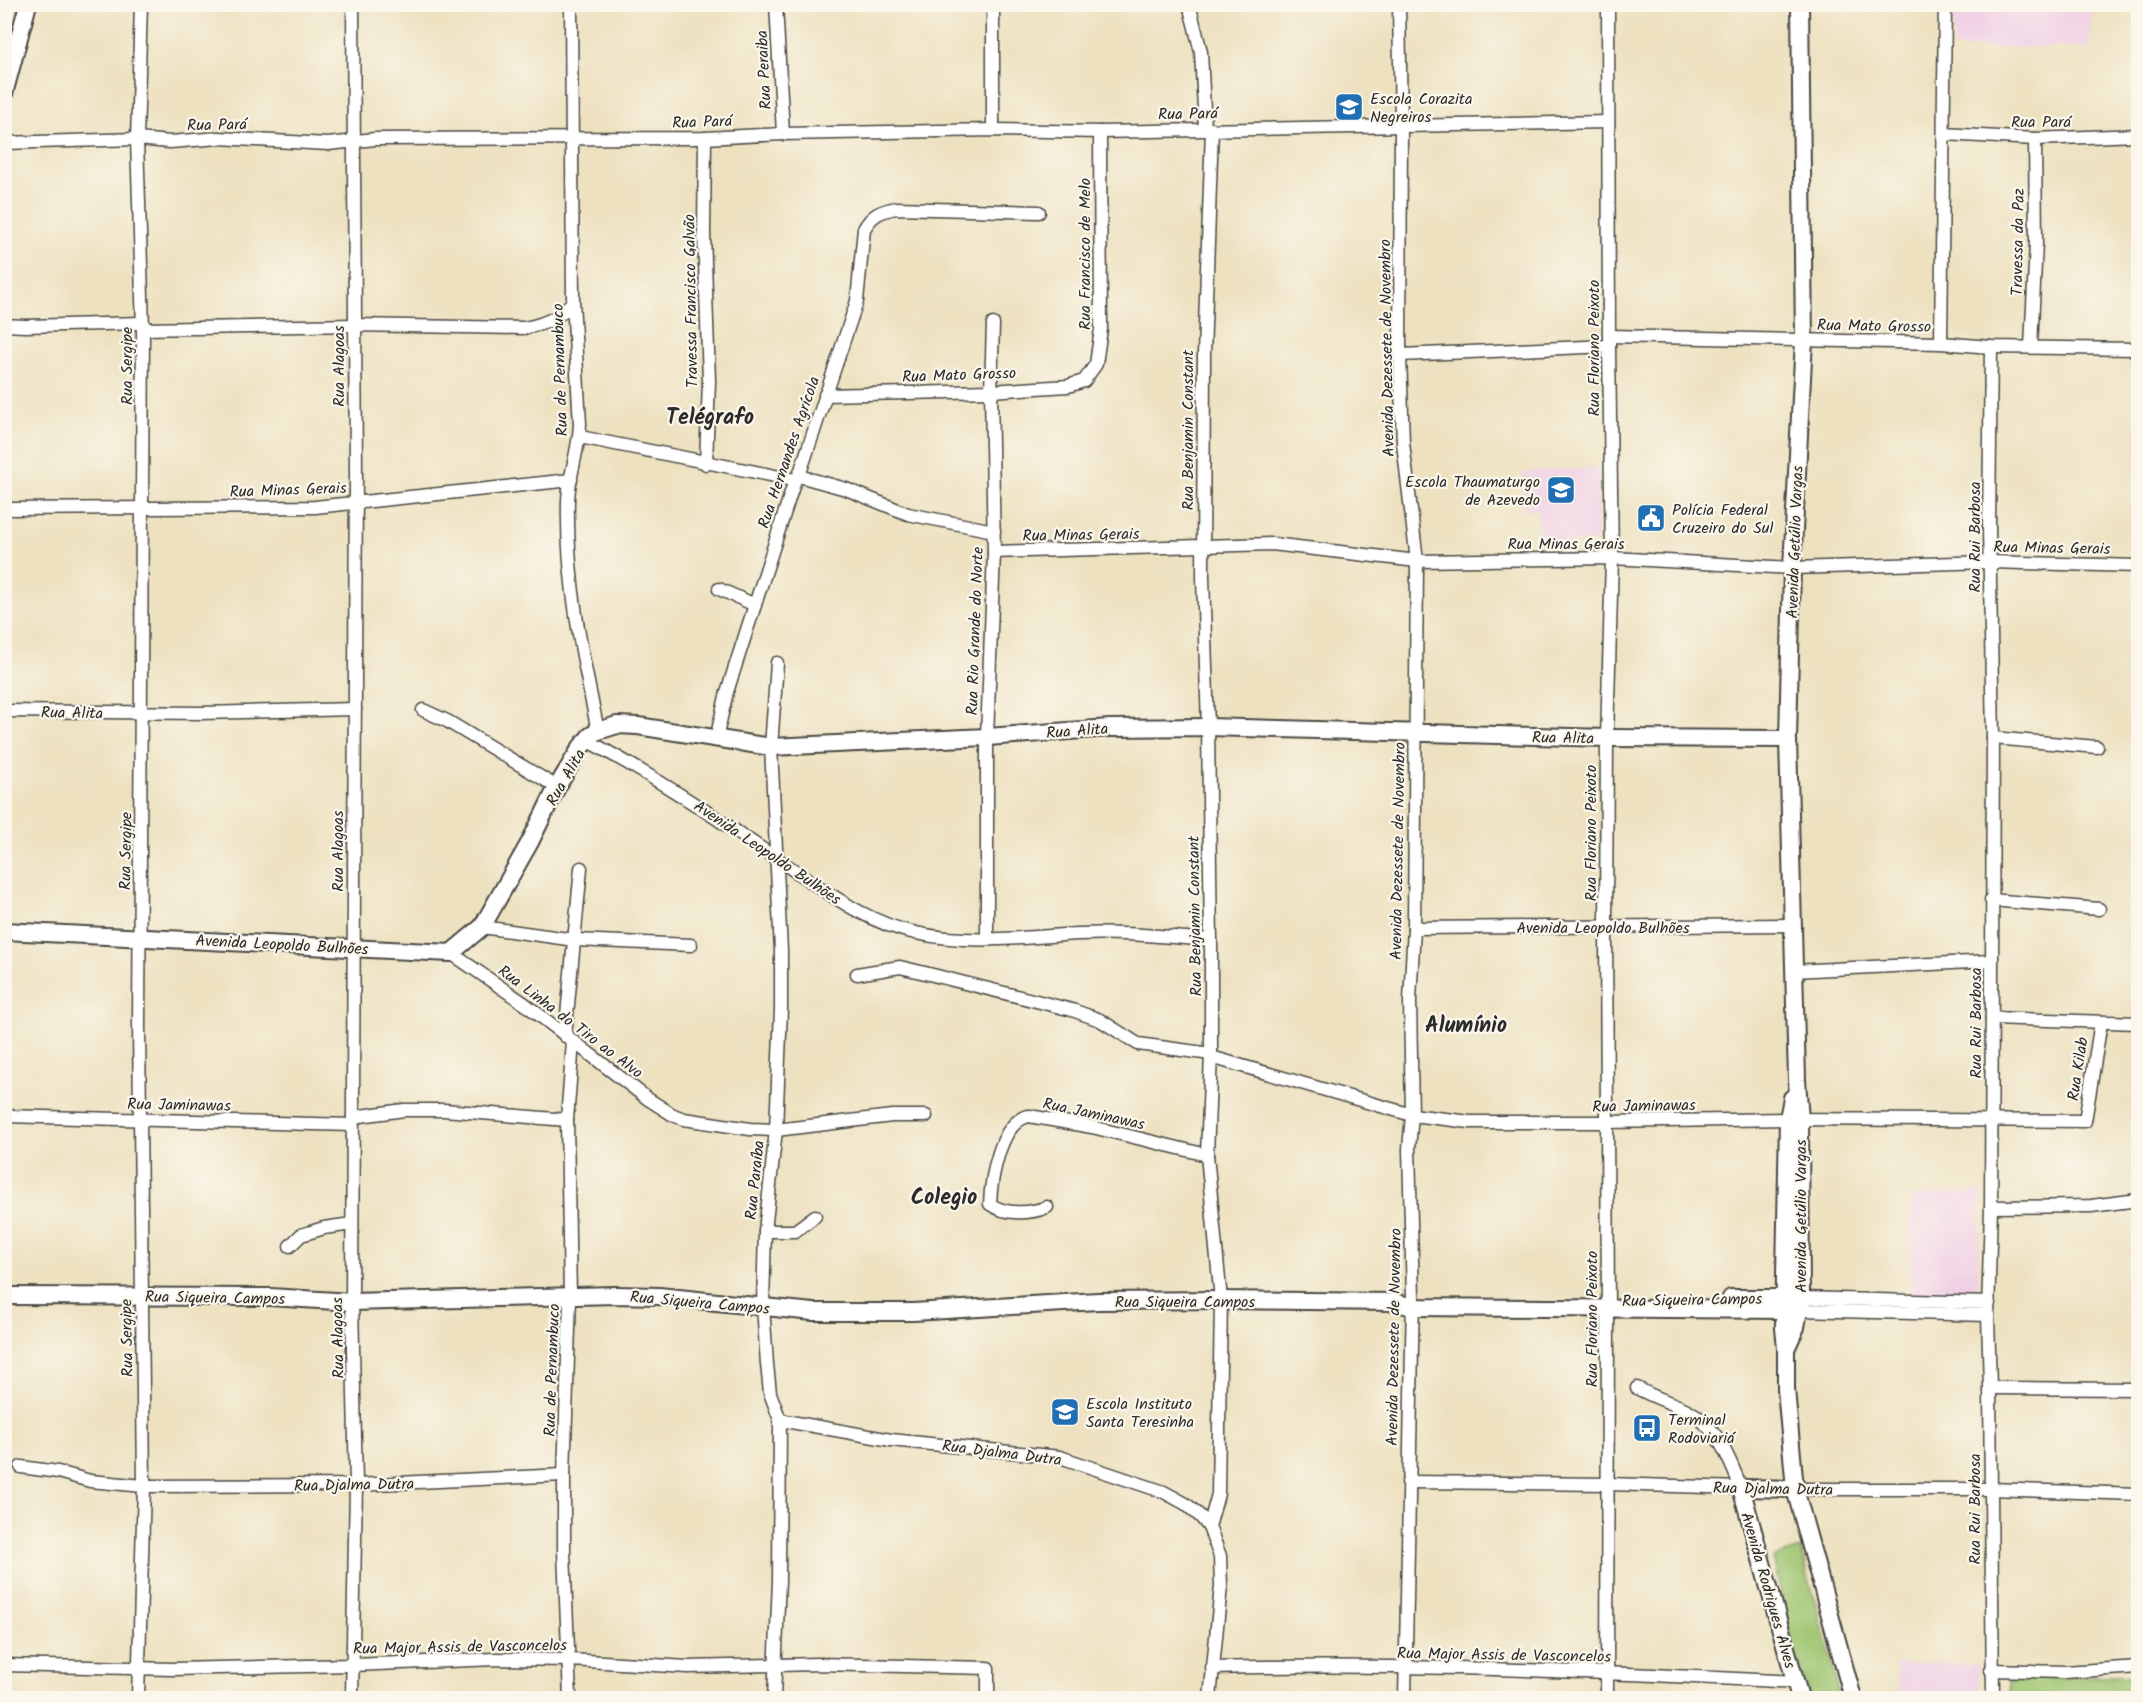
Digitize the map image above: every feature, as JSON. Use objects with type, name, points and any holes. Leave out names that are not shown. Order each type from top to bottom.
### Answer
[{"type":"street","points":[[4,94],[28,4]]},
{"type":"street","name":"Rua Sergipe","points":[[138,1698],[144,1486],[140,938],[143,326],[137,139],[141,4]]},
{"type":"street","name":"Rua Alagoas","points":[[352,1698],[356,1485],[352,1302],[356,504],[353,4]]},
{"type":"street","name":"Rua de Pernambuco","points":[[571,4],[573,302],[580,437],[568,498],[572,584],[592,736]]},
{"type":"street","name":"Rua Peraiba","points":[[776,4],[783,134]]},
{"type":"street","points":[[993,4],[993,130]]},
{"type":"street","name":"Rua Benjamin Constant","points":[[1189,4],[1201,52],[1209,129],[1203,547],[1211,940],[1211,1056],[1207,1155],[1221,1300],[1218,1494],[1209,1527]]},
{"type":"street","name":"Avenida Dezessete de Novembro","points":[[1399,4],[1402,443],[1417,561],[1414,928],[1410,1000],[1412,1115],[1409,1149],[1407,1302],[1408,1482],[1405,1698]]},
{"type":"street","name":"Rua Floriano Peixoto","points":[[1607,1698],[1606,927],[1607,738],[1612,558],[1608,4]]},
{"type":"street","name":"Avenida Getúlio Vargas","points":[[1795,1488],[1786,1389],[1784,1335],[1792,1304],[1794,1119],[1797,1080],[1788,739],[1792,568],[1804,340],[1800,4]]},
{"type":"street","points":[[1941,343],[1945,4]]},
{"type":"street","name":"Rua Pará","points":[[4,143],[137,139],[170,142],[219,138],[328,144],[375,138],[705,138],[783,134],[993,130],[1100,132],[1608,122]]},
{"type":"street","name":"Rua Francisco de Melo","points":[[1091,373],[1099,356],[1101,329],[1100,132]]},
{"type":"street","name":"Rua Pará","points":[[1944,134],[2035,139],[2139,135]]},
{"type":"street","name":"Travessa Francisco Galvão","points":[[705,138],[704,233],[709,381],[706,464]]},
{"type":"street","name":"Travessa da Paz","points":[[2031,346],[2036,243],[2035,139]]},
{"type":"street","name":"Rua Hernandes Agrícola","points":[[716,739],[727,692],[856,301],[864,229],[870,219],[881,211],[896,208],[1040,212]]},
{"type":"street","points":[[4,325],[354,325],[524,328],[555,319],[573,302]]},
{"type":"street","name":"Rua Rio Grande do Norte","points":[[987,939],[987,737],[994,552],[991,391],[993,324]]},
{"type":"street","name":"Rua Mato Grosso","points":[[1400,356],[1609,341],[1804,340],[1941,343],[1991,347],[2139,349]]},
{"type":"street","name":"Rua Rui Barbosa","points":[[1991,347],[1990,562],[1993,738],[1991,1208],[1988,1309],[1993,1698]]},
{"type":"street","name":"Rua Mato Grosso","points":[[825,395],[991,391],[1068,386],[1084,381],[1091,373]]},
{"type":"street","points":[[580,437],[706,464],[797,478],[846,489],[908,514],[994,531]]},
{"type":"street","name":"Rua Minas Gerais","points":[[4,509],[315,507],[571,480]]},
{"type":"street","name":"Rua Minas Gerais","points":[[994,552],[1272,544],[1417,561],[1612,558],[1792,568],[1990,562],[2139,566]]},
{"type":"street","points":[[719,589],[755,605]]},
{"type":"street","name":"Rua Paraíba","points":[[774,1698],[779,1580],[780,1420],[771,1393],[766,1364],[764,1306],[765,1231],[776,1130],[781,1009],[781,951],[771,747],[777,663]]},
{"type":"street","name":"Rua Alita","points":[[4,711],[201,714],[355,709]]},
{"type":"street","points":[[423,710],[447,721],[557,787]]},
{"type":"street","name":"Rua Alita","points":[[482,927],[530,842],[557,787],[592,736],[617,725],[638,726],[771,747],[987,737],[1110,728],[1208,727],[1607,738],[1788,739]]},
{"type":"street","name":"Avenida Leopoldo Bulhões","points":[[592,736],[830,896],[872,918],[914,933],[943,938],[1025,939],[1080,934],[1132,934],[1211,940]]},
{"type":"street","points":[[1993,738],[2097,747]]},
{"type":"street","name":"Rua de Pernambuco","points":[[570,1698],[564,1551],[564,1475],[570,1298],[567,1120],[569,1039],[581,868]]},
{"type":"street","points":[[1991,900],[2099,909]]},
{"type":"street","name":"Avenida Leopoldo Bulhões","points":[[1414,928],[1792,925]]},
{"type":"street","points":[[451,953],[482,927],[575,940],[691,945]]},
{"type":"street","name":"Avenida Leopoldo Bulhões","points":[[4,931],[353,946],[451,953]]},
{"type":"street","name":"Rua Linha do Tiro ao Alvo","points":[[451,953],[525,1004],[648,1099],[672,1114],[700,1122],[776,1130]]},
{"type":"street","points":[[1793,971],[1991,961]]},
{"type":"street","name":"Rua Jaminawas","points":[[857,974],[900,968],[925,973],[1072,1010],[1100,1020],[1138,1044],[1211,1056],[1412,1115],[1470,1122],[1794,1119],[2085,1121]]},
{"type":"street","points":[[1992,1018],[2139,1023]]},
{"type":"street","name":"Rua Kilab","points":[[2085,1121],[2101,1022]]},
{"type":"street","name":"Rua Jaminawas","points":[[4,1116],[141,1120],[353,1121],[404,1110],[444,1110],[567,1120]]},
{"type":"street","points":[[776,1130],[892,1116],[926,1116]]},
{"type":"street","name":"Rua Jaminawas","points":[[1047,1207],[1023,1212],[999,1210],[990,1204],[990,1193],[1000,1147],[1008,1132],[1021,1117],[1029,1116],[1092,1126],[1207,1155]]},
{"type":"street","points":[[1991,1208],[2091,1206],[2139,1200]]},
{"type":"street","points":[[765,1231],[795,1231],[815,1216]]},
{"type":"street","points":[[290,1246],[301,1235],[324,1228],[352,1224]]},
{"type":"street","name":"Rua Siqueira Campos","points":[[4,1296],[270,1297],[352,1302],[570,1298],[615,1295],[659,1296],[813,1312],[913,1312],[1098,1301],[1221,1300],[1792,1304],[1988,1309]]},
{"type":"street","name":"Avenida Rodrigues Alves","points":[[1637,1388],[1660,1401],[1686,1410],[1706,1424],[1725,1451],[1741,1488],[1798,1690]]},
{"type":"street","points":[[1990,1388],[2139,1389]]},
{"type":"street","name":"Rua Djalma Dutra","points":[[780,1420],[891,1440],[1060,1457],[1164,1492],[1186,1504],[1201,1516],[1209,1527]]},
{"type":"street","name":"Rua Djalma Dutra","points":[[21,1467],[90,1481],[144,1486],[356,1485],[564,1475]]},
{"type":"street","name":"Rua Djalma Dutra","points":[[1408,1482],[2139,1494]]},
{"type":"street","points":[[1795,1488],[1853,1698]]},
{"type":"street","points":[[1209,1527],[1220,1556],[1221,1586],[1210,1698]]},
{"type":"street","name":"Rua Major Assis de Vasconcelos","points":[[4,1665],[173,1669],[354,1665],[484,1659],[570,1660],[688,1667],[818,1664],[988,1668],[988,1698]]},
{"type":"street","name":"Rua Major Assis de Vasconcelos","points":[[1212,1668],[1289,1666],[1607,1673],[1798,1690]]},
{"type":"street","points":[[1991,1670],[2065,1672],[2139,1667]]},
{"type":"shaded area","points":[[1954,5],[2091,5],[2090,47],[1953,48]]},
{"type":"shaded area","name":"Escola Thaumaturgo de Azevedo","points":[[1599,467],[1597,542],[1540,542],[1538,510],[1523,509],[1523,472]]},
{"type":"shaded area","points":[[1981,1192],[1977,1299],[1911,1298],[1911,1196]]},
{"type":"shaded area","points":[[1896,1663],[1978,1664],[1979,1698],[1899,1698]]},
{"type":"green space","points":[[1800,1549],[1828,1646],[1840,1698],[1809,1698],[1794,1650],[1773,1558]]},
{"type":"green space","points":[[2074,1676],[2138,1676],[2138,1698],[2010,1698],[2009,1681]]},
{"type":"place","name":"Escola Corazita Negreiros","points":[[1349,107]]},
{"type":"place","name":"Escola Thaumaturgo de Azevedo","points":[[1561,490]]},
{"type":"place","name":"Polícia Federal Cruzeiro do Sul","points":[[1651,518]]},
{"type":"place","name":"Escola Instituto Santa Teresinha","points":[[1065,1412]]},
{"type":"place","name":"Terminal Rodoviariá","points":[[1647,1428]]},
{"type":"district","name":"Telégrafo","points":[[710,416]]},
{"type":"district","name":"Alumínio","points":[[1466,1024]]},
{"type":"district","name":"Colegio","points":[[944,1196]]}]
